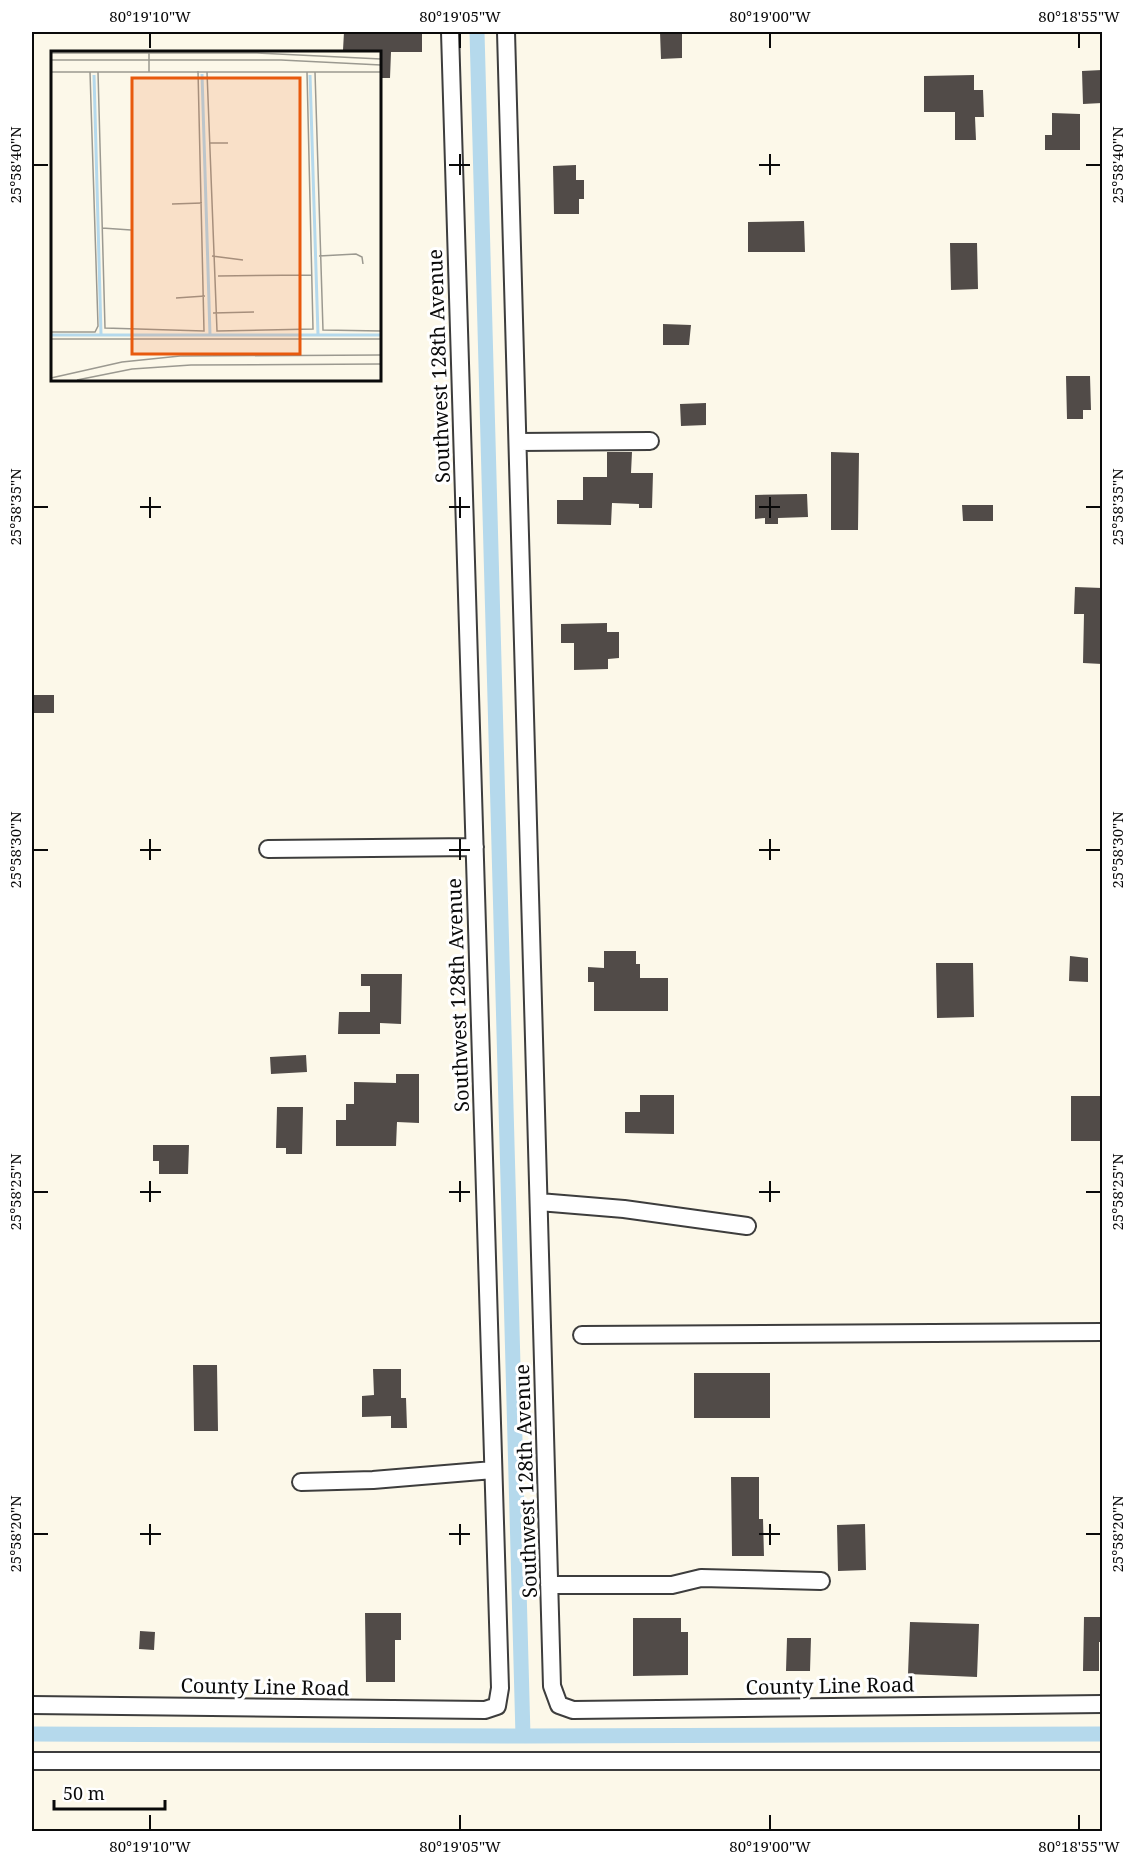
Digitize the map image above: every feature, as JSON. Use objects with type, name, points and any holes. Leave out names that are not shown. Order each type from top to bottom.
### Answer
[{"type":"street","name":"Southwest 128th Avenue","points":[[450,32],[500,1688],[497,1706]]},
{"type":"street","name":"Southwest 128th Avenue","points":[[507,32],[552,1686],[559,1705]]},
{"type":"street","points":[[518,442],[650,441]]},
{"type":"street","points":[[268,849],[475,847]]},
{"type":"street","points":[[539,1202],[624,1209],[747,1226]]},
{"type":"street","points":[[582,1335],[1102,1332]]},
{"type":"street","points":[[301,1482],[373,1480],[493,1470]]},
{"type":"street","points":[[549,1585],[672,1585],[700,1578],[821,1581]]},
{"type":"street","name":"County Line Road","points":[[559,1705],[573,1710],[1102,1704]]},
{"type":"street","name":"County Line Road","points":[[32,1706],[485,1710],[497,1706]]},
{"type":"street","points":[[32,1761],[1102,1761]]},
{"type":"building","points":[[344,32],[422,32],[422,52],[391,52],[390,78],[381,78],[381,51],[343,50]]},
{"type":"building","points":[[660,32],[682,32],[682,58],[661,59]]},
{"type":"building","points":[[1102,70],[1102,103],[1083,104],[1082,71]]},
{"type":"building","points":[[974,75],[974,90],[983,90],[984,117],[975,117],[976,140],[955,140],[955,112],[924,112],[924,76]]},
{"type":"building","points":[[1052,113],[1080,114],[1080,150],[1045,150],[1045,135],[1052,135]]},
{"type":"building","points":[[576,165],[576,180],[584,180],[584,199],[579,199],[579,214],[554,214],[553,166]]},
{"type":"building","points":[[804,221],[805,252],[748,252],[748,222]]},
{"type":"building","points":[[950,243],[977,243],[978,289],[951,290]]},
{"type":"building","points":[[663,324],[691,325],[689,345],[663,345]]},
{"type":"building","points":[[1066,376],[1090,376],[1091,410],[1083,410],[1083,419],[1067,419]]},
{"type":"building","points":[[706,403],[706,425],[681,426],[680,404]]},
{"type":"building","points":[[607,452],[632,452],[631,473],[653,473],[652,508],[639,508],[639,504],[612,503],[611,525],[557,524],[557,500],[583,500],[583,477],[607,477]]},
{"type":"building","points":[[831,452],[859,453],[858,530],[831,530]]},
{"type":"building","points":[[807,494],[808,517],[778,518],[778,524],[765,524],[765,518],[755,519],[755,495]]},
{"type":"building","points":[[962,505],[993,505],[993,521],[963,521]]},
{"type":"building","points":[[1075,587],[1102,588],[1102,664],[1083,663],[1084,614],[1074,614]]},
{"type":"building","points":[[607,623],[607,632],[619,632],[619,658],[608,659],[608,669],[574,670],[574,643],[561,643],[561,624]]},
{"type":"building","points":[[32,695],[54,695],[54,713],[32,713]]},
{"type":"building","points":[[604,951],[636,951],[636,964],[640,964],[640,978],[668,978],[668,1011],[594,1011],[594,982],[588,982],[588,967],[604,968]]},
{"type":"building","points":[[1070,956],[1088,958],[1088,982],[1069,981]]},
{"type":"building","points":[[936,963],[973,963],[974,1017],[937,1018]]},
{"type":"building","points":[[361,974],[402,974],[401,1024],[380,1023],[380,1034],[338,1034],[339,1012],[370,1012],[370,986],[361,986]]},
{"type":"building","points":[[306,1055],[307,1072],[271,1074],[270,1057]]},
{"type":"building","points":[[396,1074],[419,1074],[419,1123],[397,1122],[396,1146],[336,1146],[336,1120],[346,1120],[346,1104],[354,1104],[354,1082],[396,1083]]},
{"type":"building","points":[[640,1095],[674,1095],[674,1134],[625,1133],[625,1112],[640,1112]]},
{"type":"building","points":[[1071,1096],[1102,1096],[1102,1141],[1071,1141]]},
{"type":"building","points":[[277,1107],[303,1107],[302,1154],[286,1154],[286,1148],[276,1148]]},
{"type":"building","points":[[153,1145],[189,1145],[188,1174],[159,1174],[159,1161],[153,1161]]},
{"type":"building","points":[[193,1365],[217,1365],[218,1431],[194,1431]]},
{"type":"building","points":[[373,1369],[401,1369],[401,1398],[406,1398],[407,1428],[391,1428],[391,1416],[362,1417],[362,1396],[374,1395]]},
{"type":"building","points":[[694,1373],[770,1373],[770,1418],[694,1418]]},
{"type":"building","points":[[731,1477],[759,1477],[759,1519],[763,1519],[764,1556],[732,1556]]},
{"type":"building","points":[[865,1524],[866,1570],[838,1571],[837,1525]]},
{"type":"building","points":[[365,1613],[401,1613],[401,1640],[395,1640],[395,1682],[366,1682]]},
{"type":"building","points":[[1084,1617],[1102,1617],[1099,1671],[1083,1671]]},
{"type":"building","points":[[633,1618],[681,1618],[681,1632],[688,1632],[688,1675],[633,1676]]},
{"type":"building","points":[[910,1622],[979,1624],[977,1677],[908,1674]]},
{"type":"building","points":[[140,1631],[155,1632],[154,1650],[139,1649]]},
{"type":"building","points":[[787,1638],[811,1638],[810,1671],[786,1671]]},
{"type":"waterway","points":[[477,32],[523,1736]]},
{"type":"waterway","points":[[32,1734],[523,1736],[1102,1734]]}]
